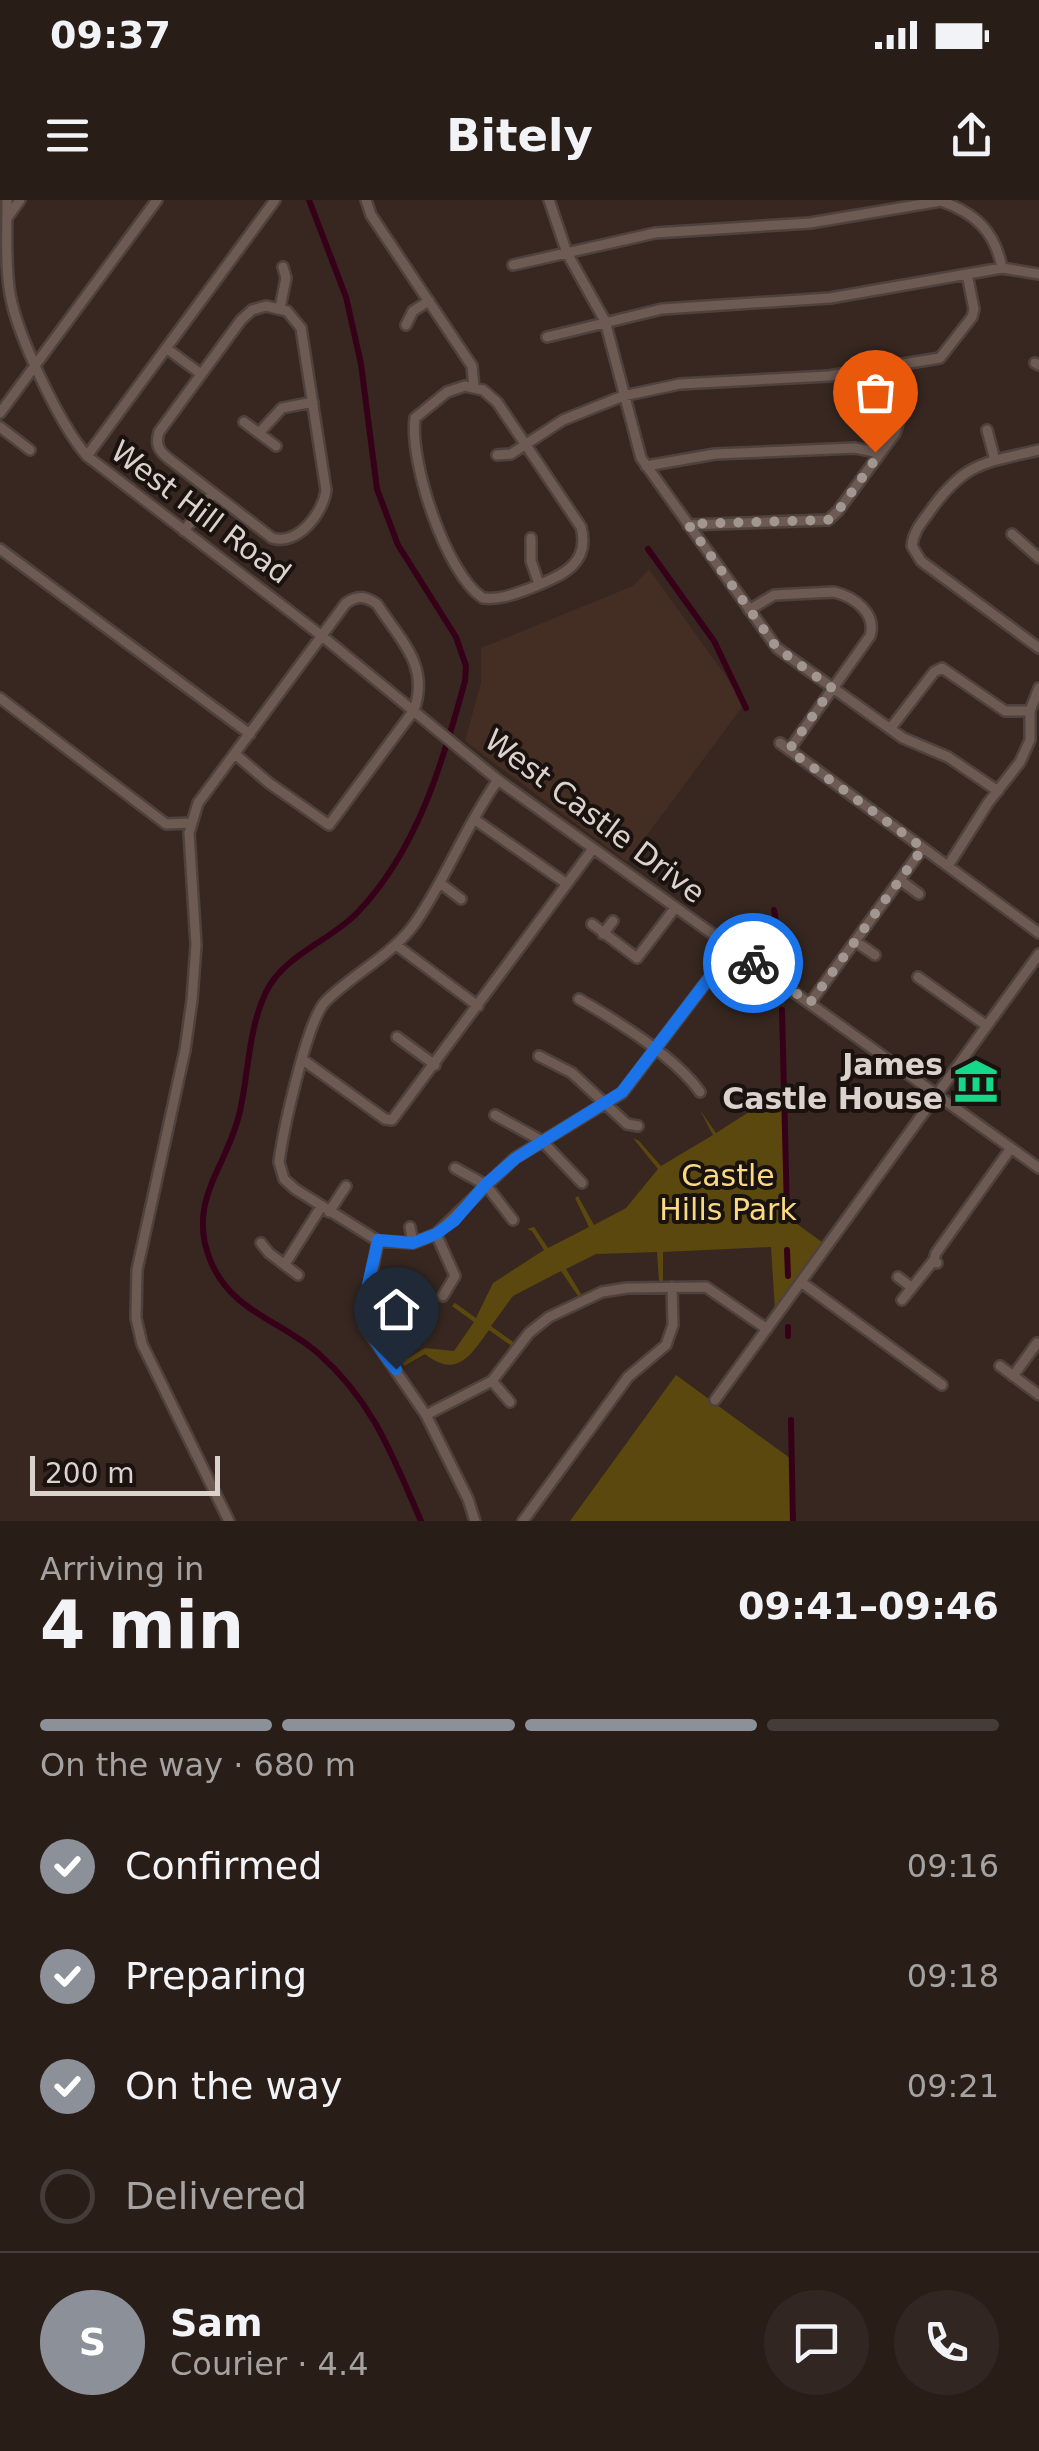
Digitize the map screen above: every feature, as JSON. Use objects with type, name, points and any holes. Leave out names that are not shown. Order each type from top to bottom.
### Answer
[{"type":"street","name":"West Hill Road","points":[[7,200],[12,306],[67,430],[87,456],[322,636]]},
{"type":"street","points":[[7,218],[20,200]]},
{"type":"street","points":[[0,414],[157,200]]},
{"type":"street","points":[[87,456],[274,200]]},
{"type":"street","points":[[366,200],[371,214],[472,366],[474,387]]},
{"type":"street","points":[[548,200],[567,253],[605,321],[635,446],[777,648],[890,729],[962,765],[998,791]]},
{"type":"street","points":[[513,265],[655,232],[810,224],[940,201],[959,208],[991,232],[1002,268]]},
{"type":"street","points":[[280,308],[286,278],[283,266]]},
{"type":"street","points":[[547,338],[662,309],[830,298],[1002,268],[1039,274]]},
{"type":"street","points":[[498,455],[510,454],[579,412],[623,396],[680,384],[829,376],[934,360],[946,353],[974,310],[967,274]]},
{"type":"street","points":[[406,324],[413,311],[428,301]]},
{"type":"street","points":[[266,306],[280,308],[294,316],[302,328],[326,490],[316,517],[291,539],[272,538],[162,453],[159,432],[201,374],[246,314],[266,306]]},
{"type":"street","points":[[166,348],[201,374]]},
{"type":"street","points":[[688,524],[828,520],[895,434],[900,420],[893,366]]},
{"type":"street","points":[[474,387],[496,402],[581,527],[584,538],[576,564],[566,574],[506,598],[483,598],[466,584],[436,524],[420,478],[415,418],[448,392],[474,387]]},
{"type":"street","points":[[259,433],[282,408],[313,402]]},
{"type":"street","points":[[244,422],[276,446]]},
{"type":"street","points":[[0,426],[30,450]]},
{"type":"street","points":[[987,430],[995,460]]},
{"type":"street","points":[[646,466],[715,454],[855,448],[880,453]]},
{"type":"street","points":[[1039,450],[995,460],[962,474],[950,484],[915,533],[912,546],[921,561],[1039,648]]},
{"type":"street","points":[[184,531],[214,493]]},
{"type":"street","points":[[1012,534],[1039,558]]},
{"type":"street","points":[[531,538],[531,561],[540,584]]},
{"type":"street","points":[[0,548],[250,734]]},
{"type":"street","points":[[749,610],[774,595],[834,592],[858,604],[870,616],[870,636],[785,747],[1039,933]]},
{"type":"street","points":[[226,1520],[142,1344],[136,1318],[137,1270],[190,1012],[196,945],[190,823],[198,803],[346,604],[356,597],[368,597],[377,604],[418,668],[420,692],[414,710],[329,825],[268,783],[235,754]]},
{"type":"street","name":"West Castle Drive","points":[[322,636],[498,780],[592,850],[1039,1168]]},
{"type":"street","points":[[890,729],[934,672],[942,668],[1005,710],[1030,711]]},
{"type":"street","points":[[948,866],[1020,762],[1030,740],[1030,711],[1039,688]]},
{"type":"street","points":[[0,698],[166,824],[190,823]]},
{"type":"street","points":[[498,780],[440,884],[396,945],[320,1007],[303,1060],[279,1168],[284,1179],[325,1209],[378,1240],[413,1243],[436,1234],[516,1158],[607,1104],[634,1080],[732,948]]},
{"type":"street","points":[[474,820],[567,884]]},
{"type":"street","points":[[810,1003],[923,848]]},
{"type":"street","points":[[303,1060],[385,1119],[392,1120],[592,850]]},
{"type":"street","points":[[900,880],[919,894]]},
{"type":"street","points":[[440,884],[461,899]]},
{"type":"street","points":[[592,924],[637,958],[675,908]]},
{"type":"street","points":[[603,934],[613,920]]},
{"type":"street","points":[[856,940],[875,954]]},
{"type":"street","points":[[396,945],[478,1006]]},
{"type":"street","points":[[715,1400],[1039,954]]},
{"type":"street","points":[[918,977],[987,1026]]},
{"type":"street","points":[[580,999],[689,1075],[700,1092]]},
{"type":"street","points":[[397,1037],[435,1065]]},
{"type":"street","points":[[539,1056],[572,1073],[627,1124],[638,1126]]},
{"type":"street","points":[[495,1115],[542,1141],[582,1183]]},
{"type":"street","points":[[902,1300],[935,1261],[1011,1148]]},
{"type":"street","points":[[455,1168],[486,1184],[513,1220]]},
{"type":"street","points":[[285,1264],[346,1186]]},
{"type":"street","points":[[410,1227],[413,1243]]},
{"type":"street","points":[[436,1234],[455,1276],[442,1296]]},
{"type":"street","points":[[378,1240],[361,1327],[426,1415],[475,1521]]},
{"type":"street","points":[[261,1243],[298,1274]]},
{"type":"street","points":[[898,1277],[912,1287]]},
{"type":"street","points":[[802,1282],[942,1385]]},
{"type":"street","points":[[523,1521],[622,1384],[666,1344],[673,1325],[672,1287]]},
{"type":"street","points":[[426,1415],[492,1381],[530,1333],[549,1317],[602,1292],[706,1287],[767,1328]]},
{"type":"street","points":[[726,1298],[733,1289]]},
{"type":"street","points":[[1012,1376],[1037,1343]]},
{"type":"street","points":[[1000,1366],[1039,1395]]},
{"type":"street","points":[[610,1376],[622,1384]]},
{"type":"street","points":[[492,1381],[510,1402]]},
{"type":"shaded area","points":[[649,569],[745,703],[627,862],[465,741],[481,683],[481,648],[633,586]]},
{"type":"green space","name":"Castle Hills Park","points":[[782,1107],[786,1216],[822,1242],[775,1310],[771,1247],[663,1252],[663,1281],[659,1281],[657,1252],[596,1254],[566,1269],[581,1294],[578,1296],[561,1271],[513,1296],[491,1326],[516,1344],[513,1347],[489,1330],[462,1361],[446,1364],[425,1354],[404,1366],[402,1362],[425,1348],[454,1351],[474,1322],[452,1306],[455,1303],[476,1318],[493,1283],[544,1250],[527,1229],[534,1227],[548,1248],[589,1227],[575,1198],[578,1196],[594,1225],[626,1208],[658,1169],[633,1138],[661,1166],[713,1135],[700,1110],[716,1133],[752,1110]]},
{"type":"green space","points":[[676,1375],[794,1461],[796,1521],[570,1521]]},
{"type":"waterway","points":[[309,200],[346,297],[361,364],[377,489],[398,545],[456,637],[466,666],[465,681],[437,774],[396,862],[357,913],[284,968],[266,992],[256,1021],[240,1111],[206,1202],[204,1240],[211,1262],[232,1293],[319,1354],[354,1391],[380,1431],[421,1521]]},
{"type":"waterway","points":[[648,549],[714,641],[746,708]]},
{"type":"waterway","points":[[774,910],[783,965]]},
{"type":"waterway","points":[[782,1010],[787,1212]]},
{"type":"waterway","points":[[787,1250],[788,1276]]},
{"type":"waterway","points":[[788,1327],[788,1336]]},
{"type":"waterway","points":[[791,1420],[793,1521]]},
{"type":"way so far","points":[[753,963],[810,1003],[923,848],[789,750],[832,688],[777,648],[688,524],[828,520],[880,453],[875,452]]},
{"type":"place","name":"James Castle House","points":[[976,1081]]},
{"type":"route","points":[[396,1369],[365,1326],[364,1312],[378,1240],[413,1243],[446,1228],[516,1158],[622,1092],[732,948],[753,963]]}]
